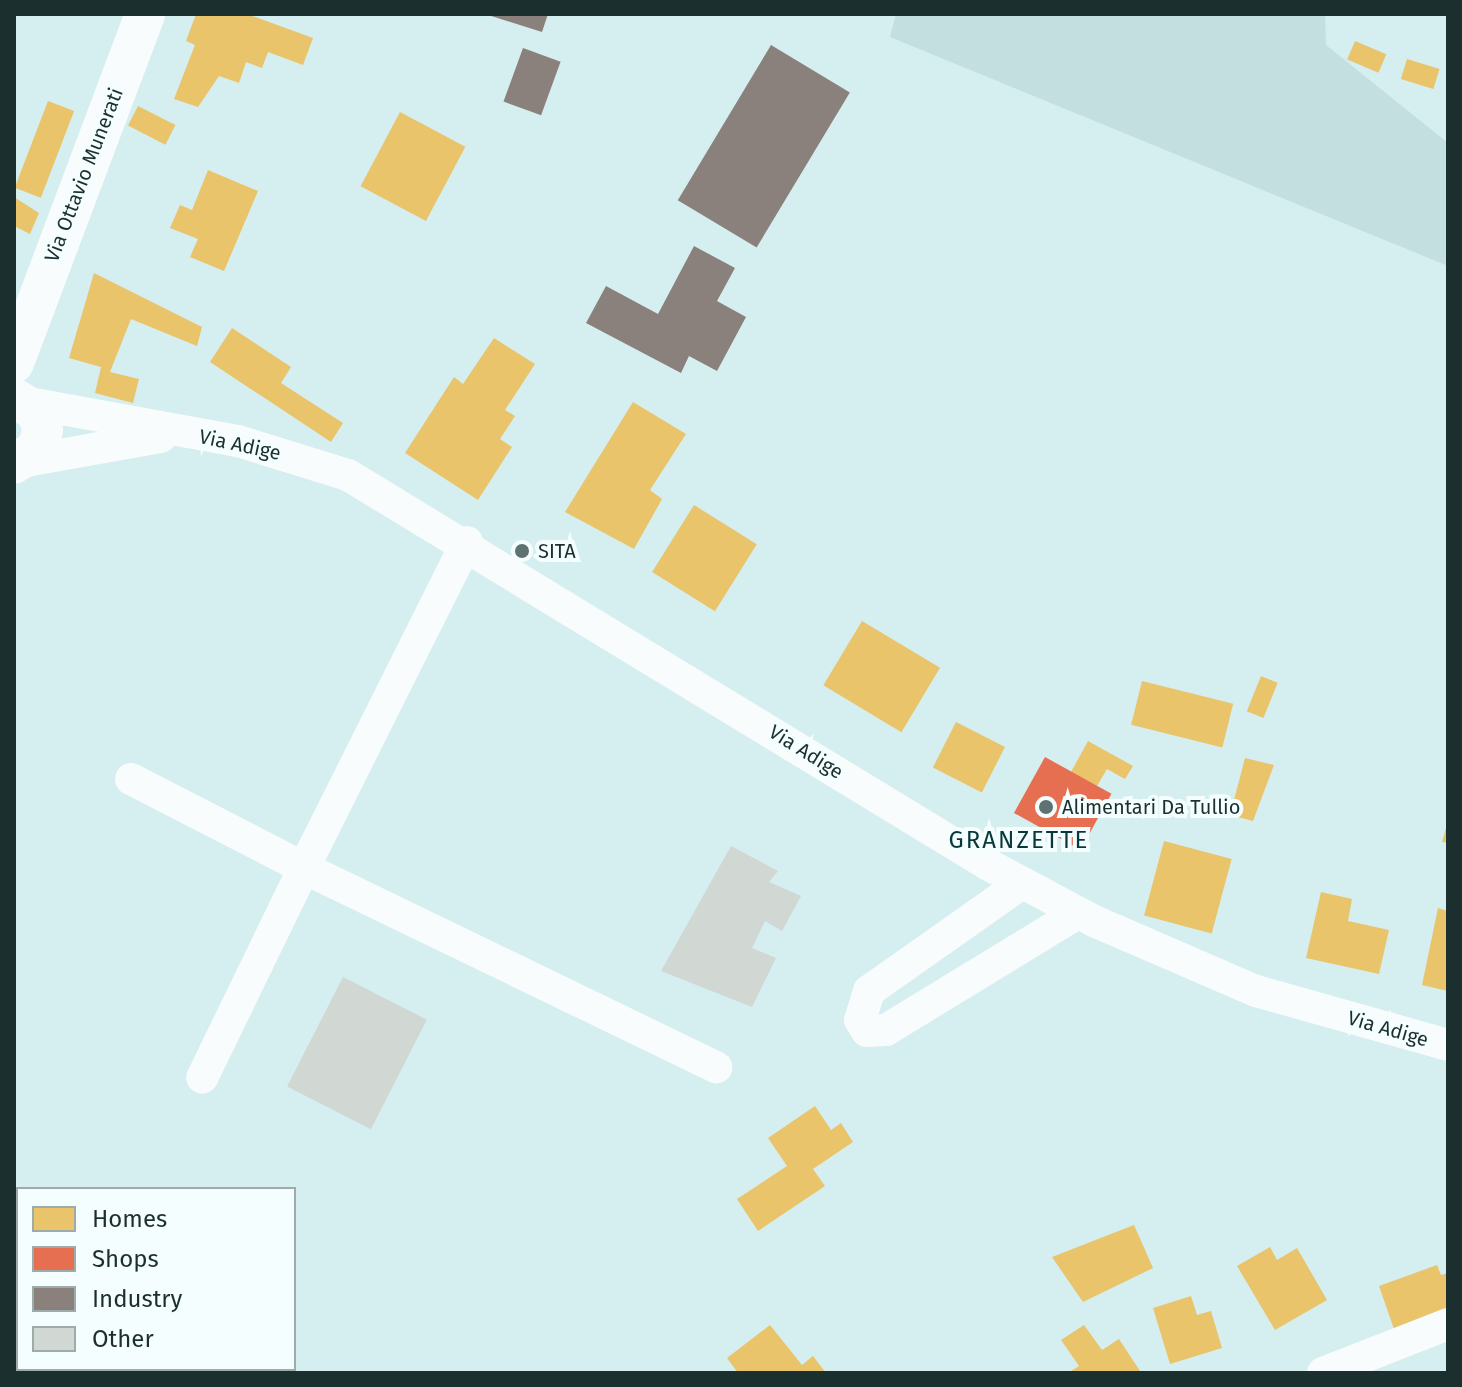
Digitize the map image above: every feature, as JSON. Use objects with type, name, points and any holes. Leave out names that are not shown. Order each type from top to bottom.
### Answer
[{"type":"street","name":"Via Ottavio Munerati","points":[[17,463],[36,450],[43,430],[21,400],[19,350],[145,14]]},
{"type":"street","name":"Via Adige","points":[[21,400],[180,433],[238,441],[348,475],[467,542],[1022,883],[1078,913],[1256,991],[1448,1045]]},
{"type":"street","name":"Via Adige","points":[[17,463],[180,433]]},
{"type":"street","points":[[202,1078],[467,542]]},
{"type":"street","points":[[131,779],[304,868],[716,1067]]},
{"type":"street","points":[[1022,883],[869,991],[860,1020],[867,1031],[886,1030],[1078,913]]},
{"type":"street","points":[[1323,1373],[1448,1324]]},
{"type":"green space","points":[[896,14],[1325,14],[1326,45],[1448,143],[1448,266],[890,37]]},
{"type":"building: Homes","points":[[196,14],[247,14],[313,38],[303,65],[268,52],[262,68],[246,62],[239,83],[219,76],[198,107],[174,99],[195,45],[186,41]]},
{"type":"building: Homes","points":[[1355,41],[1386,54],[1378,73],[1347,59]]},
{"type":"building: Homes","points":[[1407,59],[1440,69],[1433,89],[1401,79]]},
{"type":"building: Homes","points":[[48,101],[74,111],[41,198],[15,188]]},
{"type":"building: Homes","points":[[138,106],[175,125],[165,145],[128,126]]},
{"type":"building: Homes","points":[[400,112],[465,147],[426,221],[361,186]]},
{"type":"building: Homes","points":[[208,170],[258,191],[224,271],[190,257],[198,239],[170,228],[180,205],[192,210]]},
{"type":"building: Homes","points":[[14,197],[39,213],[30,234],[14,226]]},
{"type":"building: Homes","points":[[94,273],[202,327],[197,346],[131,319],[110,372],[139,379],[133,403],[95,393],[101,367],[69,358]]},
{"type":"building: Homes","points":[[232,328],[291,367],[281,383],[343,423],[331,442],[210,362]]},
{"type":"building: Homes","points":[[494,338],[535,364],[505,410],[515,416],[500,439],[512,447],[478,500],[405,453],[454,377],[463,384]]},
{"type":"building: Homes","points":[[633,402],[686,434],[650,490],[662,499],[634,549],[565,512]]},
{"type":"building: Homes","points":[[694,505],[757,544],[715,611],[652,572]]},
{"type":"building: Homes","points":[[862,621],[940,668],[901,732],[823,685]]},
{"type":"building: Homes","points":[[1261,676],[1278,683],[1263,718],[1247,711]]},
{"type":"building: Homes","points":[[1142,681],[1233,704],[1222,747],[1131,725]]},
{"type":"building: Homes","points":[[956,722],[1005,747],[982,792],[933,767]]},
{"type":"building: Homes","points":[[1088,741],[1133,766],[1125,779],[1107,769],[1097,786],[1071,772]]},
{"type":"building: Homes","points":[[1245,758],[1274,765],[1253,821],[1230,815]]},
{"type":"building: Homes","points":[[1448,821],[1448,843],[1442,842]]},
{"type":"building: Homes","points":[[1164,841],[1232,859],[1212,933],[1144,915]]},
{"type":"building: Homes","points":[[1321,892],[1352,899],[1348,921],[1389,930],[1379,974],[1306,958]]},
{"type":"building: Homes","points":[[1438,908],[1448,911],[1448,991],[1422,985]]},
{"type":"building: Homes","points":[[815,1106],[831,1130],[841,1123],[853,1142],[813,1169],[825,1186],[758,1231],[737,1199],[787,1166],[768,1138]]},
{"type":"building: Homes","points":[[1134,1225],[1153,1268],[1083,1302],[1052,1257]]},
{"type":"building: Homes","points":[[1270,1247],[1277,1260],[1297,1248],[1327,1300],[1275,1330],[1237,1266]]},
{"type":"building: Homes","points":[[1437,1265],[1441,1275],[1448,1273],[1448,1309],[1394,1329],[1379,1286]]},
{"type":"building: Homes","points":[[1191,1296],[1197,1315],[1211,1311],[1222,1348],[1170,1364],[1153,1308]]},
{"type":"building: Homes","points":[[770,1325],[802,1365],[813,1356],[826,1373],[738,1373],[727,1358]]},
{"type":"building: Homes","points":[[1084,1325],[1102,1350],[1119,1339],[1140,1371],[1068,1373],[1079,1366],[1061,1340]]},
{"type":"building: Shops","points":[[1045,757],[1111,794],[1080,850],[1014,813]]},
{"type":"building: Industry","points":[[485,14],[548,14],[542,32]]},
{"type":"building: Industry","points":[[771,45],[850,92],[757,248],[678,200]]},
{"type":"building: Industry","points":[[523,48],[561,62],[541,115],[504,102]]},
{"type":"building: Industry","points":[[694,246],[735,268],[717,301],[746,317],[717,371],[689,356],[681,373],[586,323],[606,286],[658,314]]},
{"type":"building: Other","points":[[731,846],[778,871],[769,882],[801,896],[782,931],[765,921],[752,948],[776,958],[752,1007],[661,971]]},
{"type":"building: Other","points":[[343,977],[427,1020],[371,1129],[287,1087]]},
{"type":"place","name":"SITA","points":[[522,551]]},
{"type":"place","name":"Alimentari Da Tullio","points":[[1046,807]]},
{"type":"district","name":"GRANZETTE","points":[[1019,841]]}]
